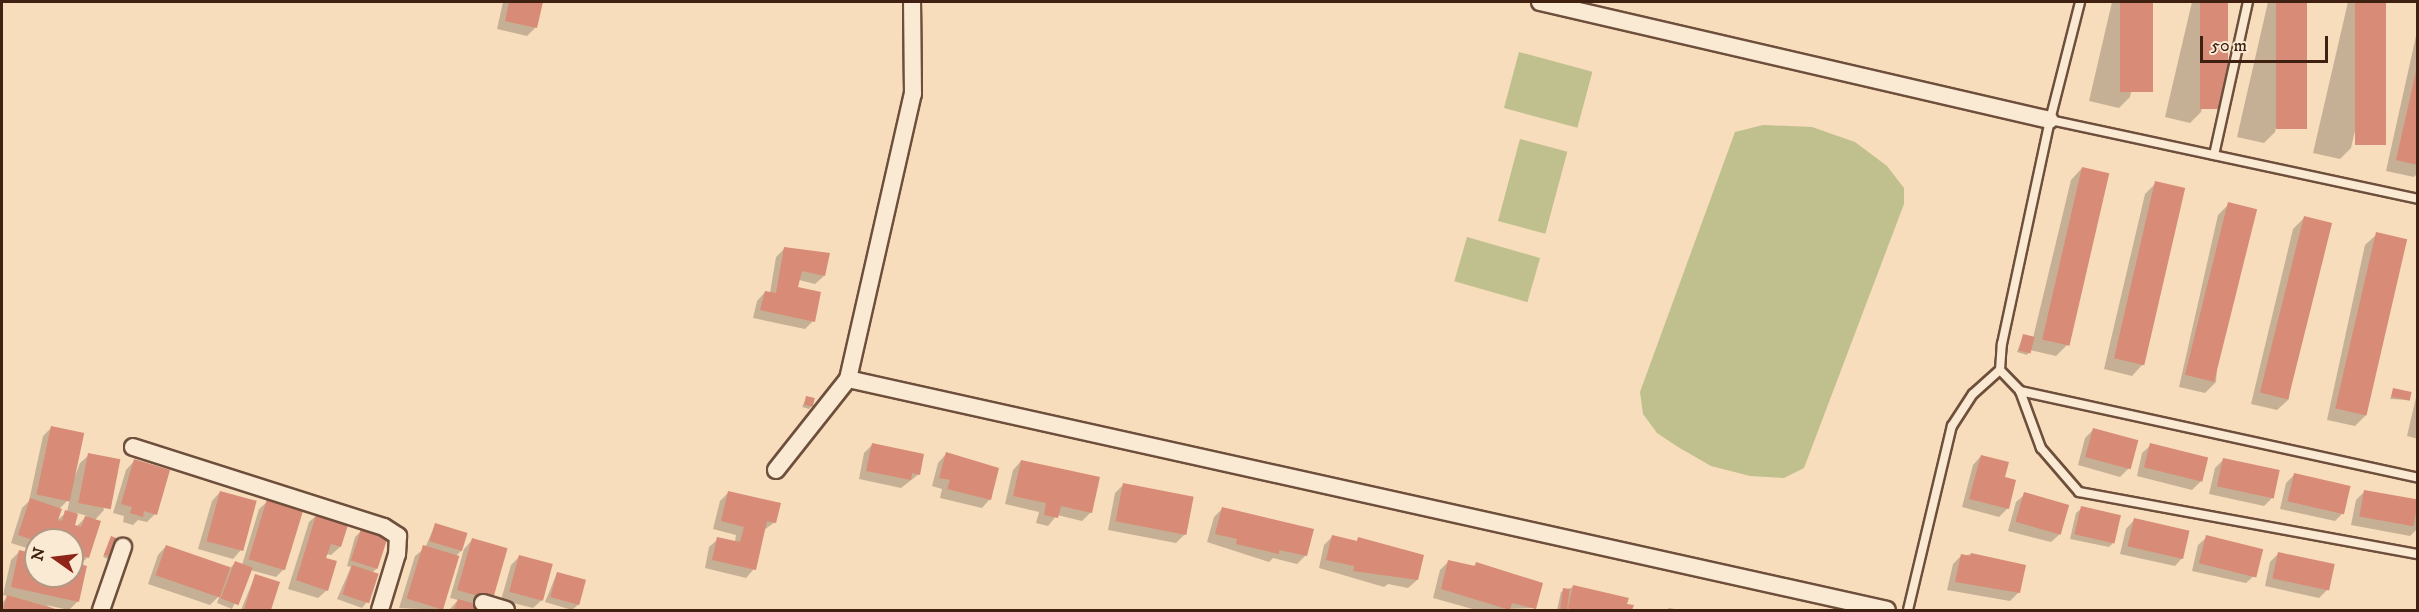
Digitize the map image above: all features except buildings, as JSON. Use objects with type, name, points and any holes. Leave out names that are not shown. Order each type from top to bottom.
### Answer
[{"type":"street","points":[[776,470],[848,379],[913,94],[912,2]]},
{"type":"street","points":[[1540,2],[2050,120]]},
{"type":"street","points":[[848,379],[1887,610]]},
{"type":"street","points":[[133,447],[384,527],[398,536],[397,554],[380,610]]},
{"type":"street","points":[[101,610],[123,547]]},
{"type":"street","points":[[483,603],[506,610]]},
{"type":"lane","points":[[1908,610],[1952,426],[1973,394],[2000,370],[2002,344],[2050,120],[2080,2]]},
{"type":"lane","points":[[2214,155],[2248,2]]},
{"type":"lane","points":[[2050,120],[2418,199]]},
{"type":"lane","points":[[2000,370],[2020,391],[2041,448],[2079,492],[2418,554]]},
{"type":"lane","points":[[2020,391],[2418,478]]},
{"type":"green space","points":[[1519,52],[1592,72],[1577,128],[1504,108]]},
{"type":"green space","points":[[1763,125],[1812,127],[1855,142],[1887,166],[1904,188],[1904,204],[1804,468],[1784,478],[1750,476],[1711,466],[1678,447],[1657,433],[1643,414],[1640,392],[1735,132]]},
{"type":"green space","points":[[1520,139],[1567,152],[1545,234],[1498,221]]},
{"type":"green space","points":[[1467,237],[1540,258],[1527,302],[1454,281]]}]
